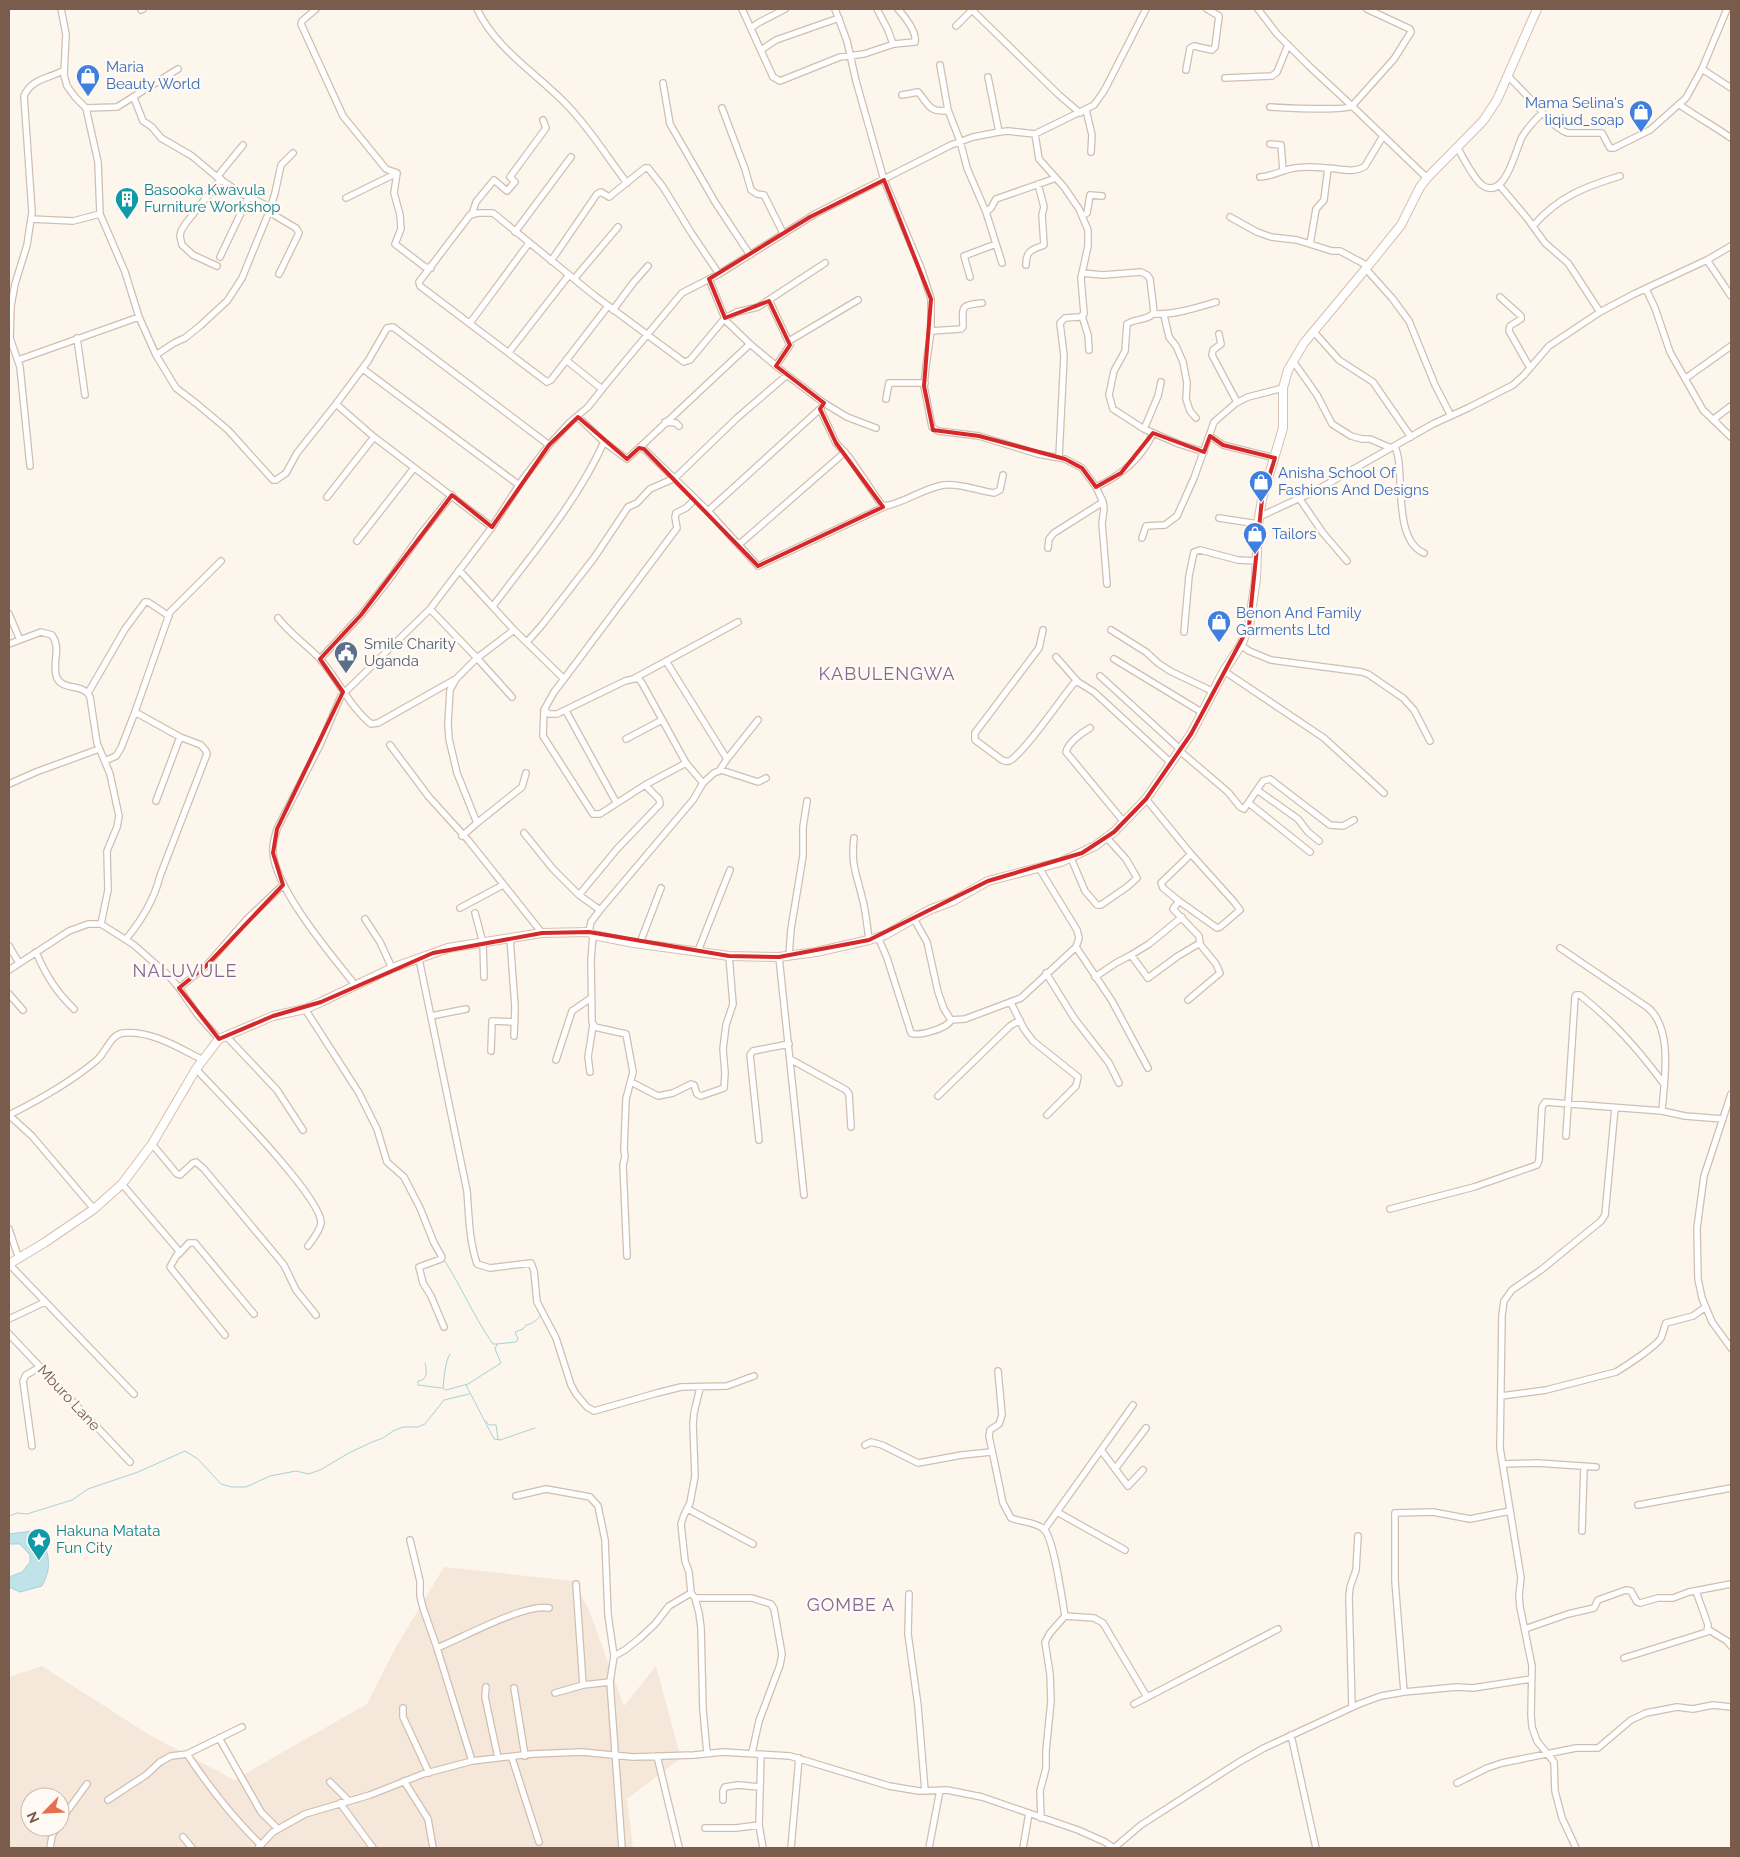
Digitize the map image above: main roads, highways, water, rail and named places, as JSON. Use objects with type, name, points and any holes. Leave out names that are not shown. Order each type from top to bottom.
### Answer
[{"type":"water","name":"Hakuna Matata Fun City","points":[[40,1530],[48,1558],[46,1578],[42,1586],[20,1592],[9,1587],[9,1577],[22,1572],[30,1562],[30,1555],[20,1544],[9,1544],[9,1534]]},
{"type":"waterway","points":[[443,1258],[486,1334],[493,1344],[497,1344],[495,1349],[501,1363],[468,1384],[446,1390],[443,1388],[450,1354]]},
{"type":"waterway","points":[[497,1344],[516,1342],[518,1339],[515,1332],[535,1322],[541,1315]]},
{"type":"waterway","points":[[425,1363],[426,1375],[424,1379],[418,1381],[418,1385],[442,1388]]},
{"type":"waterway","points":[[466,1385],[494,1439],[500,1440]]},
{"type":"waterway","points":[[9,1516],[17,1513],[27,1514],[72,1500],[88,1489],[138,1472],[185,1451],[198,1459],[221,1484],[232,1487],[246,1487],[270,1476],[296,1471],[309,1474],[383,1438],[393,1431],[403,1427],[418,1427],[425,1424],[444,1400],[469,1394]]},
{"type":"waterway","points":[[486,1421],[489,1425],[496,1425],[498,1439],[500,1440],[535,1428]]},
{"type":"place","name":"Maria Beauty World","points":[[88,97]]},
{"type":"place","name":"Mama Selina's liqiud_soap","points":[[1641,133]]},
{"type":"place","name":"Basooka Kwavula Furniture Workshop","points":[[127,220]]},
{"type":"place","name":"Anisha School Of Fashions And Designs","points":[[1261,503]]},
{"type":"place","name":"Tailors","points":[[1255,555]]},
{"type":"place","name":"Benon And Family Garments Ltd","points":[[1219,643]]},
{"type":"place","name":"Smile Charity Uganda","points":[[346,674]]},
{"type":"place","name":"Hakuna Matata Fun City","points":[[39,1561]]},
{"type":"district","name":"KABULENGWA","points":[[887,673]]},
{"type":"district","name":"NALUVULE","points":[[185,970]]},
{"type":"district","name":"GOMBE A","points":[[851,1604]]}]
